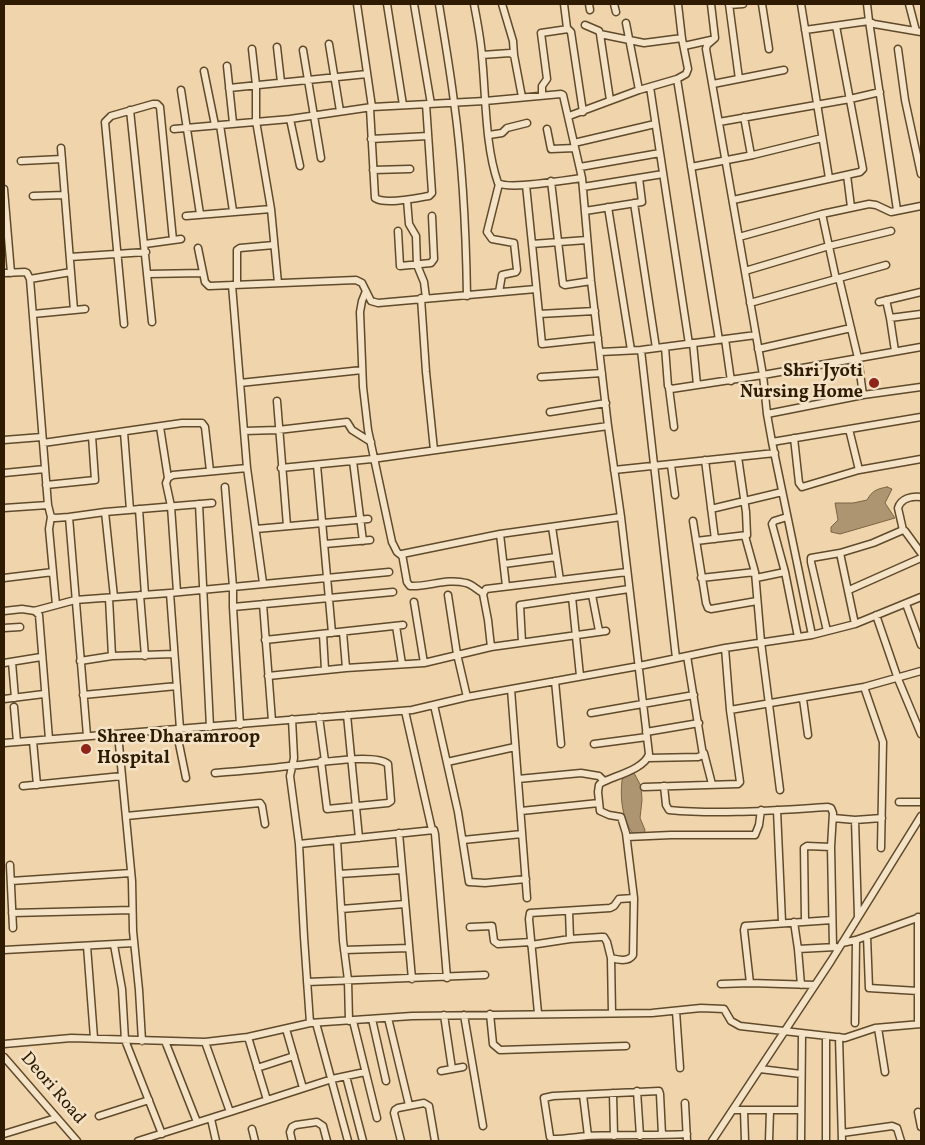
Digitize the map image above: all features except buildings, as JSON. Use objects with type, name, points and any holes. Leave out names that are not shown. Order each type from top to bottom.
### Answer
[{"type":"street","points":[[357,4],[371,107],[371,140],[376,200],[407,200],[429,196],[432,193],[428,104],[414,4]]},
{"type":"street","points":[[387,4],[403,105]]},
{"type":"street","points":[[439,4],[454,102],[464,205],[468,296]]},
{"type":"street","points":[[474,4],[482,55],[489,135],[499,184],[487,232],[492,239],[514,243],[517,270],[516,272],[506,273],[501,277],[499,292]]},
{"type":"street","points":[[502,4],[513,41],[522,97]]},
{"type":"street","points":[[564,4],[568,28],[571,32],[583,112]]},
{"type":"street","points":[[614,4],[616,12]]},
{"type":"street","points":[[569,116],[639,90],[677,79],[686,74],[688,71],[678,4]]},
{"type":"street","points":[[711,4],[715,35],[706,48],[763,375],[772,442],[812,635]]},
{"type":"street","points":[[739,79],[729,5],[743,4]]},
{"type":"street","points":[[762,4],[769,49]]},
{"type":"street","points":[[801,4],[829,178]]},
{"type":"street","points":[[867,4],[897,210]]},
{"type":"street","points":[[805,30],[869,21],[874,24],[919,32],[909,4]]},
{"type":"street","points":[[626,23],[639,90]]},
{"type":"street","points":[[585,25],[599,31],[610,100]]},
{"type":"street","points":[[733,200],[860,172],[864,168],[836,26]]},
{"type":"street","points":[[542,95],[542,86],[547,80],[541,33],[568,28]]},
{"type":"street","points":[[600,34],[644,43],[682,38]]},
{"type":"street","points":[[684,46],[712,40]]},
{"type":"street","points":[[329,44],[340,111]]},
{"type":"street","points":[[276,47],[281,82]]},
{"type":"street","points":[[252,49],[256,84],[256,122],[271,209],[278,284]]},
{"type":"street","points":[[898,49],[905,100],[921,174]]},
{"type":"street","points":[[303,50],[321,158]]},
{"type":"street","points":[[482,55],[514,55]]},
{"type":"street","points":[[226,66],[233,123]]},
{"type":"street","points":[[713,84],[784,70]]},
{"type":"street","points":[[204,71],[234,211]]},
{"type":"street","points":[[229,88],[367,74]]},
{"type":"street","points":[[677,79],[730,380]]},
{"type":"street","points":[[650,87],[697,385]]},
{"type":"street","points":[[181,90],[200,214]]},
{"type":"street","points":[[719,122],[880,92]]},
{"type":"street","points":[[174,130],[314,116],[371,107],[485,101],[562,94],[569,116],[582,178],[591,281],[644,703],[648,758]]},
{"type":"street","points":[[124,324],[105,122],[111,116],[153,104],[157,104],[160,108],[173,240]]},
{"type":"street","points":[[130,110],[152,322]]},
{"type":"street","points":[[290,118],[300,166]]},
{"type":"street","points":[[744,118],[751,155]]},
{"type":"street","points":[[489,135],[502,133],[507,128],[527,124]]},
{"type":"street","points":[[547,130],[551,149],[575,145],[655,124]]},
{"type":"street","points":[[371,140],[428,136]]},
{"type":"street","points":[[691,167],[822,138]]},
{"type":"street","points":[[61,148],[74,310]]},
{"type":"street","points":[[580,167],[660,153]]},
{"type":"street","points":[[22,161],[62,159]]},
{"type":"street","points":[[373,170],[410,169]]},
{"type":"street","points":[[583,187],[663,174]]},
{"type":"street","points":[[847,175],[851,207]]},
{"type":"street","points":[[499,184],[505,186],[526,185],[582,178]]},
{"type":"street","points":[[585,211],[643,202],[639,178]]},
{"type":"street","points":[[551,181],[563,284],[565,286],[591,281]]},
{"type":"street","points":[[526,185],[542,344],[598,338]]},
{"type":"street","points":[[4,189],[7,273],[27,273],[30,278],[46,486],[52,517],[49,529],[56,605]]},
{"type":"street","points":[[32,196],[65,195]]},
{"type":"street","points":[[407,200],[409,224],[416,236],[418,265],[424,282],[426,372],[434,450]]},
{"type":"street","points":[[634,203],[656,348]]},
{"type":"street","points":[[739,237],[851,207],[873,204],[888,211],[921,206]]},
{"type":"street","points":[[608,207],[630,350]]},
{"type":"street","points":[[186,216],[271,209]]},
{"type":"street","points":[[822,214],[858,358],[863,395]]},
{"type":"street","points":[[398,231],[399,265],[418,265],[434,261],[432,216]]},
{"type":"street","points":[[745,270],[829,246],[891,231]]},
{"type":"street","points":[[145,244],[181,239]]},
{"type":"street","points":[[532,244],[587,240]]},
{"type":"street","points":[[263,584],[247,468],[235,285],[237,250],[240,248],[274,245]]},
{"type":"street","points":[[198,248],[205,282],[209,286],[356,280],[362,283],[371,301],[374,302],[468,296],[536,289]]},
{"type":"street","points":[[70,258],[146,252]]},
{"type":"street","points":[[750,303],[886,265]]},
{"type":"street","points":[[30,278],[71,272]]},
{"type":"street","points":[[148,274],[203,273]]},
{"type":"street","points":[[366,291],[360,312],[362,370],[368,430],[392,542],[397,552],[402,556],[407,582],[410,586],[442,582],[462,582],[483,593],[491,647]]},
{"type":"street","points":[[895,351],[890,318],[882,301],[921,292]]},
{"type":"street","points":[[33,314],[85,309]]},
{"type":"street","points":[[539,314],[595,311]]},
{"type":"street","points":[[890,318],[921,314]]},
{"type":"street","points":[[758,348],[851,328]]},
{"type":"street","points":[[600,352],[640,350],[756,335]]},
{"type":"street","points":[[665,346],[674,427]]},
{"type":"street","points":[[669,388],[763,375],[921,346]]},
{"type":"street","points":[[640,350],[676,658]]},
{"type":"street","points":[[240,383],[362,370]]},
{"type":"street","points":[[541,377],[602,372]]},
{"type":"street","points":[[767,414],[863,395],[921,387]]},
{"type":"street","points":[[277,401],[287,526]]},
{"type":"street","points":[[550,412],[606,403]]},
{"type":"street","points":[[772,442],[921,417]]},
{"type":"street","points":[[244,431],[278,430],[347,422],[352,430],[371,442]]},
{"type":"street","points":[[4,440],[43,440],[92,436],[182,423],[203,423],[205,426],[210,471]]},
{"type":"street","points":[[160,426],[168,478],[166,483],[171,506],[174,654],[178,729],[186,778]]},
{"type":"street","points":[[281,468],[375,459],[608,426]]},
{"type":"street","points":[[849,429],[859,470]]},
{"type":"street","points":[[124,432],[130,510]]},
{"type":"street","points":[[46,486],[95,480],[92,436]]},
{"type":"street","points":[[794,438],[799,483],[802,487],[859,470],[921,459]]},
{"type":"street","points":[[614,470],[775,453]]},
{"type":"street","points":[[738,457],[748,533],[745,536],[755,575],[760,642],[780,790]]},
{"type":"street","points":[[704,460],[715,539]]},
{"type":"street","points":[[325,544],[367,541],[361,520],[353,461]]},
{"type":"street","points":[[317,465],[332,633]]},
{"type":"street","points":[[671,465],[675,495]]},
{"type":"street","points":[[168,478],[173,475],[247,468]]},
{"type":"street","points":[[4,473],[45,469]]},
{"type":"street","points":[[225,487],[233,586],[240,725]]},
{"type":"street","points":[[711,509],[782,492]]},
{"type":"street","points":[[921,497],[906,499],[899,504],[898,508],[903,530],[921,553]]},
{"type":"street","points":[[52,517],[212,503]]},
{"type":"street","points":[[4,508],[48,504]]},
{"type":"street","points":[[199,504],[210,727]]},
{"type":"street","points":[[140,509],[145,656]]},
{"type":"street","points":[[105,512],[111,598],[112,656]]},
{"type":"street","points":[[69,517],[87,736]]},
{"type":"street","points":[[402,556],[404,553],[500,534],[621,517]]},
{"type":"street","points":[[787,517],[772,522],[785,572],[798,637]]},
{"type":"street","points":[[256,529],[368,519]]},
{"type":"street","points":[[693,521],[706,603],[710,608],[757,601]]},
{"type":"street","points":[[552,527],[560,580]]},
{"type":"street","points":[[827,631],[811,559],[873,543],[903,530]]},
{"type":"street","points":[[500,534],[506,586]]},
{"type":"street","points":[[696,541],[745,536]]},
{"type":"street","points":[[840,553],[855,624]]},
{"type":"street","points":[[504,564],[556,557]]},
{"type":"street","points":[[849,590],[921,558]]},
{"type":"street","points":[[4,578],[53,572]]},
{"type":"street","points":[[4,611],[22,609],[34,611],[75,600],[174,593],[389,572]]},
{"type":"street","points":[[483,593],[486,589],[506,586],[627,572]]},
{"type":"street","points":[[701,578],[785,572]]},
{"type":"street","points":[[522,642],[520,605],[629,589]]},
{"type":"street","points":[[233,607],[393,592]]},
{"type":"street","points":[[268,676],[424,663],[491,647],[602,631],[592,594]]},
{"type":"street","points":[[448,595],[457,654],[467,697]]},
{"type":"street","points":[[4,743],[405,711],[434,706],[467,697],[639,666],[725,648],[812,635],[855,624],[921,597]]},
{"type":"street","points":[[572,598],[580,676]]},
{"type":"street","points":[[414,602],[424,663]]},
{"type":"street","points":[[263,604],[272,721]]},
{"type":"street","points":[[906,604],[921,645]]},
{"type":"street","points":[[34,611],[39,618],[49,739]]},
{"type":"street","points":[[876,616],[898,679],[921,734]]},
{"type":"street","points":[[265,640],[400,626],[402,664]]},
{"type":"street","points":[[4,628],[20,627]]},
{"type":"street","points":[[343,632],[346,668]]},
{"type":"street","points":[[323,634],[325,670]]},
{"type":"street","points":[[644,787],[738,784],[740,782],[730,710],[725,648]]},
{"type":"street","points":[[80,661],[112,656],[174,654]]},
{"type":"street","points":[[687,656],[704,753],[712,784]]},
{"type":"street","points":[[4,662],[41,657]]},
{"type":"street","points":[[12,662],[15,698]]},
{"type":"street","points":[[730,710],[803,699],[864,687],[921,672]]},
{"type":"street","points":[[555,681],[561,744]]},
{"type":"street","points":[[83,694],[177,686]]},
{"type":"street","points":[[864,687],[883,742],[881,848]]},
{"type":"street","points":[[511,689],[527,898]]},
{"type":"street","points":[[4,699],[44,694]]},
{"type":"street","points":[[591,713],[694,695]]},
{"type":"street","points":[[803,699],[808,735]]},
{"type":"street","points":[[434,706],[458,812],[468,881],[470,883],[526,879]]},
{"type":"street","points":[[14,707],[17,742]]},
{"type":"street","points":[[405,711],[432,830],[435,834],[447,978]]},
{"type":"street","points":[[347,715],[359,838]]},
{"type":"street","points":[[215,774],[323,761],[352,759],[383,761],[386,762],[392,799],[388,803],[326,809],[323,761],[319,717]]},
{"type":"street","points":[[292,719],[294,758],[290,776],[299,844],[307,982],[313,1023],[332,1079],[348,1141]]},
{"type":"street","points":[[594,744],[699,723]]},
{"type":"street","points":[[118,734],[131,873],[134,943],[142,1041]]},
{"type":"street","points":[[33,741],[36,784]]},
{"type":"street","points":[[447,762],[516,747]]},
{"type":"street","points":[[610,958],[628,960],[633,955],[634,898],[627,837],[621,817],[602,813],[599,803],[599,785],[636,767],[648,758],[698,757],[704,753]]},
{"type":"street","points":[[518,779],[581,773],[599,776],[604,781]]},
{"type":"street","points":[[23,786],[122,776]]},
{"type":"street","points":[[664,786],[666,805],[669,810],[777,810],[828,807],[832,810],[832,947]]},
{"type":"street","points":[[899,802],[921,802]]},
{"type":"street","points":[[520,811],[599,803]]},
{"type":"street","points":[[126,816],[260,804],[265,824]]},
{"type":"street","points":[[627,837],[755,835],[759,825],[761,810]]},
{"type":"street","points":[[777,810],[782,922]]},
{"type":"street","points":[[712,1141],[815,986],[921,816]]},
{"type":"street","points":[[833,818],[855,820],[882,818]]},
{"type":"street","points":[[855,820],[858,918]]},
{"type":"street","points":[[299,844],[432,830]]},
{"type":"street","points":[[399,833],[412,978]]},
{"type":"street","points":[[462,840],[522,834]]},
{"type":"street","points":[[337,840],[344,950],[351,1021],[377,1118]]},
{"type":"street","points":[[805,921],[804,848],[807,846],[831,847]]},
{"type":"street","points":[[10,865],[13,928]]},
{"type":"street","points":[[339,874],[402,870]]},
{"type":"street","points":[[11,881],[131,873]]},
{"type":"street","points":[[538,1013],[530,913],[610,908],[619,899],[634,898]]},
{"type":"street","points":[[341,909],[405,904]]},
{"type":"street","points":[[12,913],[132,910]]},
{"type":"street","points":[[570,911],[570,939]]},
{"type":"street","points":[[4,1044],[71,1038],[205,1042],[248,1037],[313,1023],[372,1019],[490,1014],[652,1013],[721,1008],[726,1011],[731,1022],[740,1026],[826,1036],[849,1037],[870,1029],[919,1024],[920,917],[841,945],[798,949]]},
{"type":"street","points":[[750,982],[744,927],[782,922],[832,920]]},
{"type":"street","points":[[794,922],[800,985]]},
{"type":"street","points":[[470,927],[492,926],[494,940],[498,944],[604,937],[607,942],[610,958],[612,1013]]},
{"type":"street","points":[[867,936],[869,988],[918,991]]},
{"type":"street","points":[[855,1023],[856,940]]},
{"type":"street","points":[[4,950],[134,943]]},
{"type":"street","points":[[114,945],[122,989],[125,1040],[162,1134]]},
{"type":"street","points":[[87,946],[94,1038]]},
{"type":"street","points":[[344,950],[409,948]]},
{"type":"street","points":[[307,982],[447,978],[484,975]]},
{"type":"street","points":[[721,984],[750,982],[751,984],[815,986]]},
{"type":"street","points":[[676,1011],[680,1068]]},
{"type":"street","points":[[490,1014],[493,1044],[500,1050],[626,1046]]},
{"type":"street","points":[[444,1015],[452,1069]]},
{"type":"street","points":[[464,1015],[483,1126]]},
{"type":"street","points":[[388,1018],[409,1105]]},
{"type":"street","points":[[372,1019],[386,1081]]},
{"type":"street","points":[[286,1028],[303,1088]]},
{"type":"street","points":[[878,1028],[885,1072]]},
{"type":"street","points":[[801,1141],[802,1034]]},
{"type":"street","points":[[826,1036],[826,1141]]},
{"type":"street","points":[[248,1037],[267,1100]]},
{"type":"street","points":[[839,1037],[842,1141]]},
{"type":"street","points":[[165,1041],[197,1122]]},
{"type":"street","points":[[205,1042],[230,1112]]},
{"type":"street","points":[[257,1068],[294,1056]]},
{"type":"street","name":"Deori Road","points":[[4,1057],[77,1141]]},
{"type":"street","points":[[441,1071],[463,1066]]},
{"type":"street","points":[[760,1069],[801,1074]]},
{"type":"street","points":[[138,1141],[332,1079],[365,1072]]},
{"type":"street","points":[[346,1076],[363,1141]]},
{"type":"street","points":[[637,1091],[640,1136]]},
{"type":"street","points":[[662,1135],[660,1092],[637,1091],[544,1098],[551,1138],[572,1140],[588,1136],[662,1135],[687,1138],[685,1103]]},
{"type":"street","points":[[613,1093],[614,1136]]},
{"type":"street","points":[[583,1095],[588,1136]]},
{"type":"street","points":[[99,1116],[149,1100]]},
{"type":"street","points":[[401,1141],[394,1111],[409,1105],[427,1104],[435,1141]]},
{"type":"street","points":[[733,1110],[801,1110]]},
{"type":"street","points":[[744,1110],[744,1141]]},
{"type":"street","points":[[769,1141],[770,1111]]},
{"type":"street","points":[[918,1112],[921,1127]]},
{"type":"street","points":[[4,1134],[56,1118]]},
{"type":"street","points":[[211,1119],[216,1141]]},
{"type":"street","points":[[292,1141],[290,1132],[292,1127],[317,1122],[323,1126],[327,1141]]},
{"type":"street","points":[[842,1133],[895,1126],[901,1141]]},
{"type":"street","points":[[252,1129],[255,1141]]},
{"type":"shaded area","points":[[887,487],[892,489],[885,503],[895,518],[840,534],[831,532],[831,527],[838,520],[835,503],[853,503],[867,500],[875,491]]},
{"type":"shaded area","points":[[634,773],[641,786],[640,818],[645,830],[644,834],[633,834],[626,822],[623,808],[622,780],[626,774]]},
{"type":"place","name":"Shri Jyoti Nursing Home","points":[[874,383]]},
{"type":"place","name":"Shree Dharamroop Hospital","points":[[86,749]]}]
